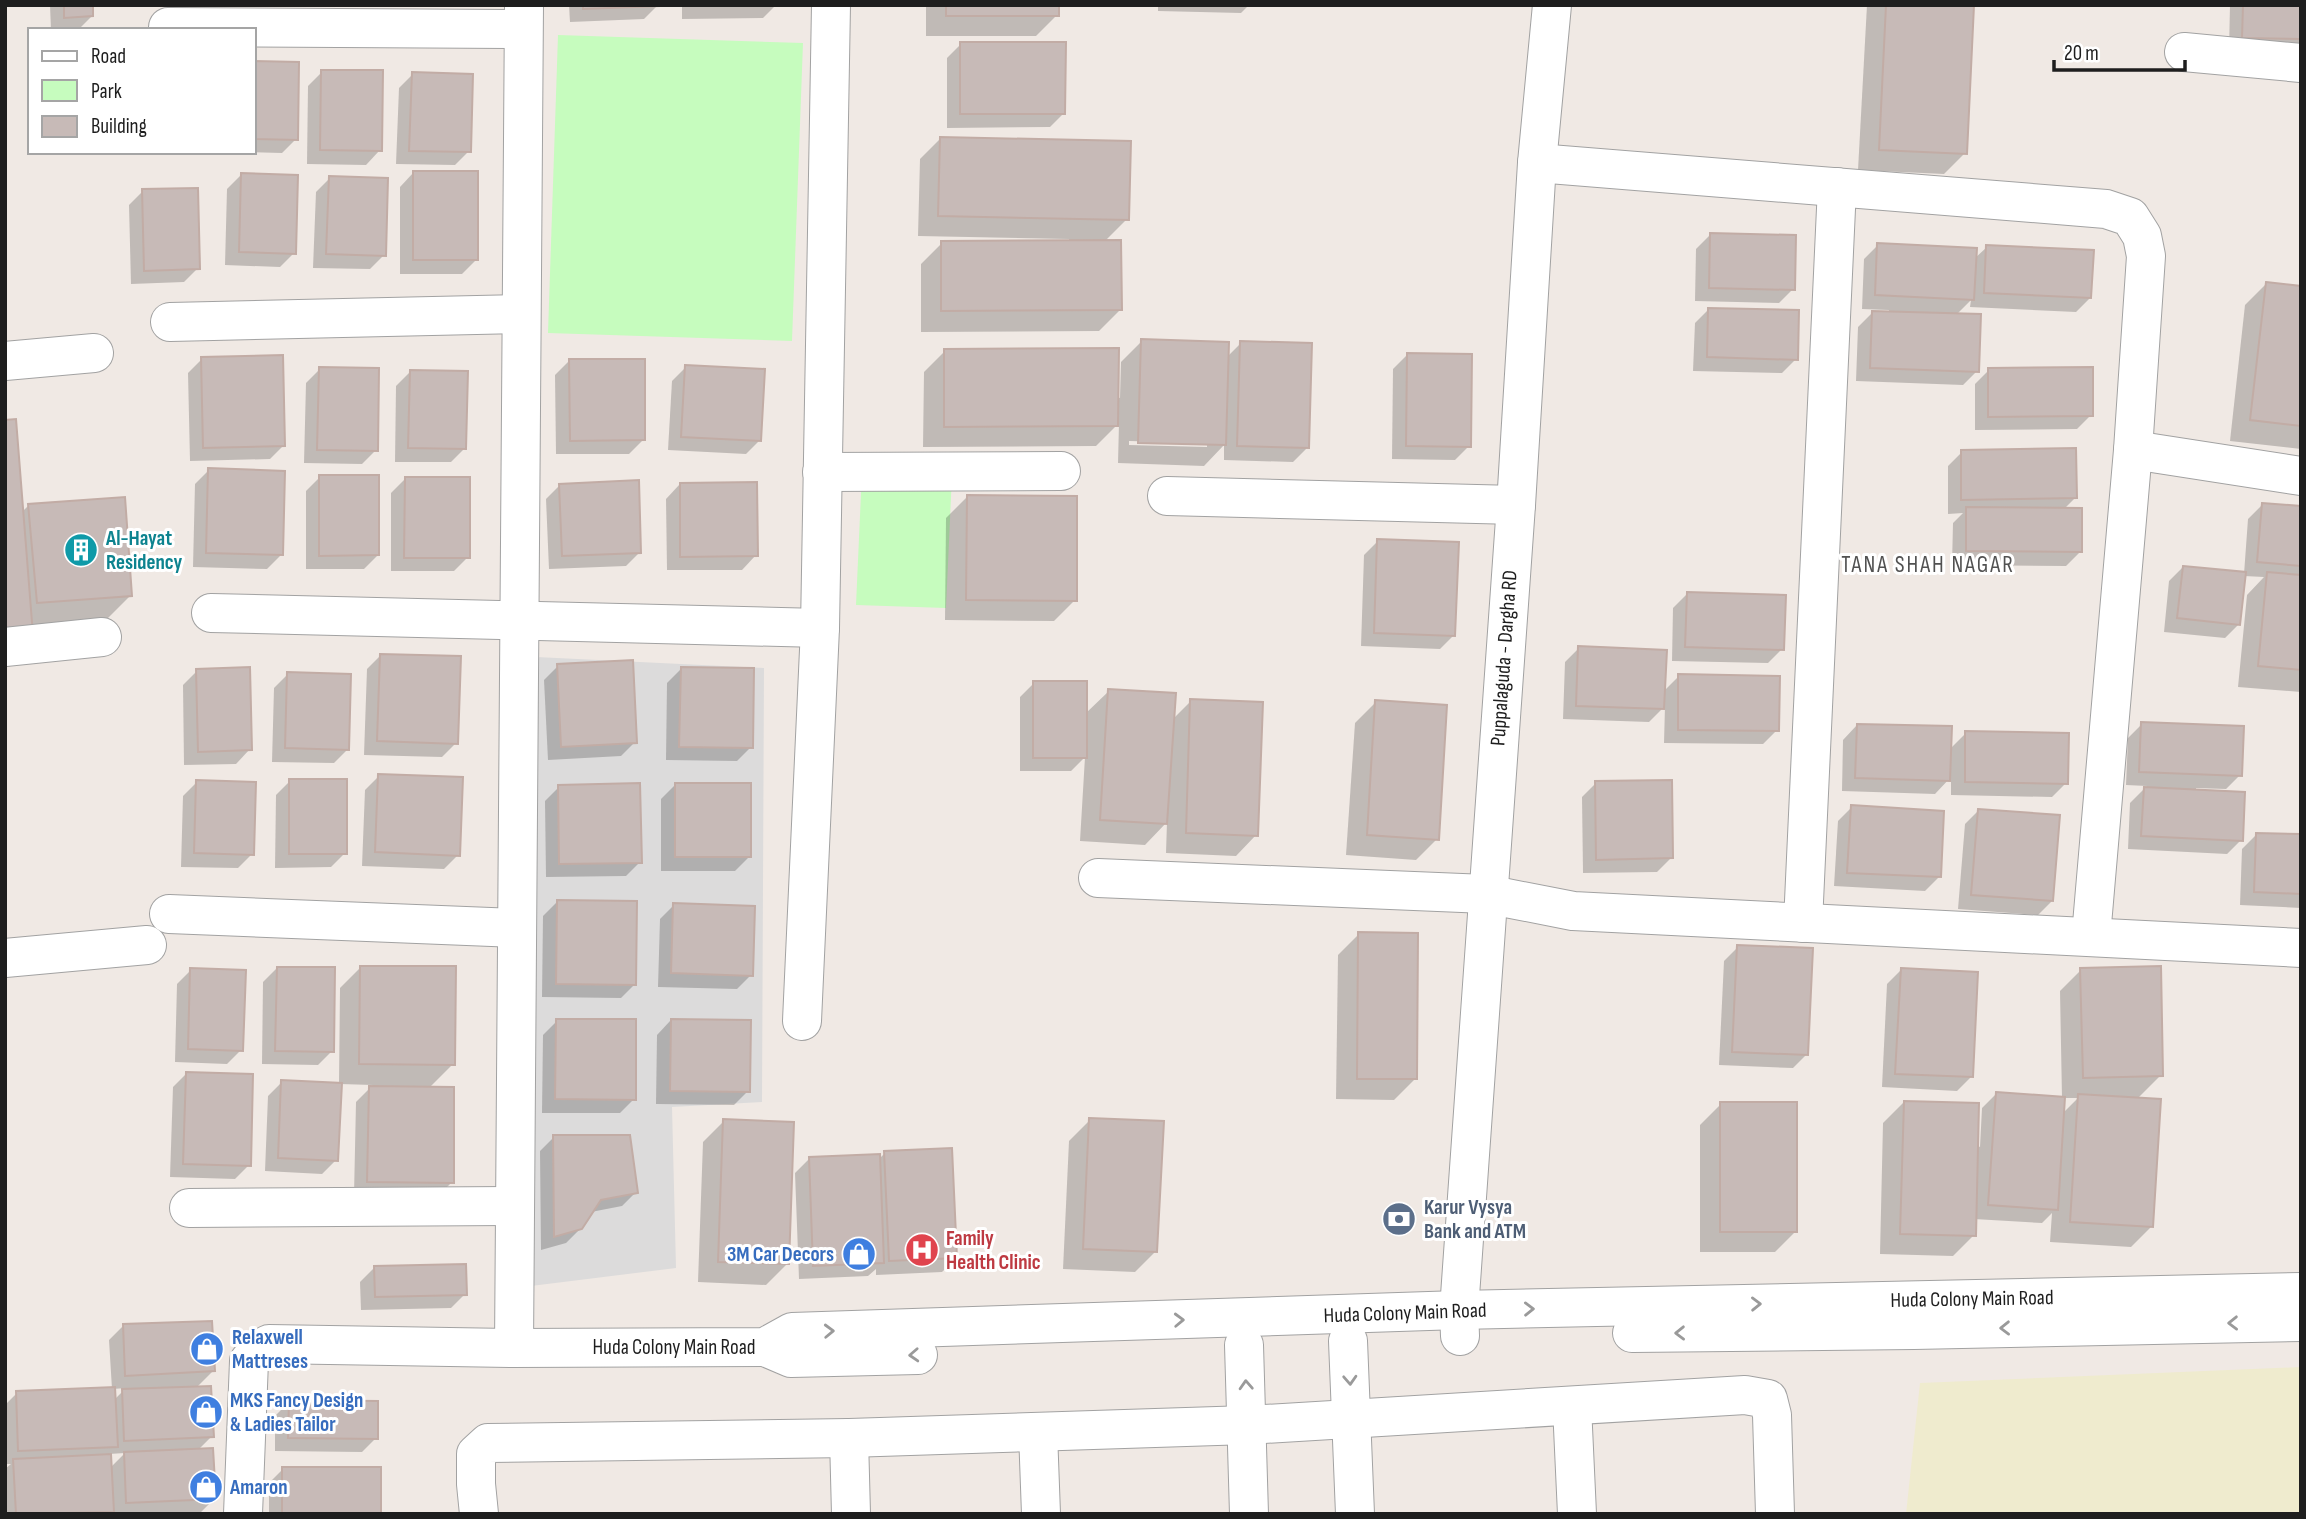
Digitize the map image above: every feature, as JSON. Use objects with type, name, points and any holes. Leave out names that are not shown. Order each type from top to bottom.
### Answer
[{"type":"street","points":[[802,1021],[820,628],[831,5]]},
{"type":"street","name":"Puppalaguda - Dargha RD","points":[[1459,1323],[1486,894],[1516,505],[1536,163],[1552,5]]},
{"type":"street","points":[[168,27],[523,17],[514,1348]]},
{"type":"street","points":[[2184,52],[2301,63]]},
{"type":"street","points":[[1536,163],[2106,209],[2130,217],[2142,236],[2146,256],[2133,450],[2091,936]]},
{"type":"street","points":[[1803,923],[1837,187]]},
{"type":"street","points":[[170,322],[521,314]]},
{"type":"street","points":[[5,361],[93,353]]},
{"type":"street","points":[[2133,450],[2301,475]]},
{"type":"street","points":[[822,472],[1061,471]]},
{"type":"street","points":[[1167,496],[1516,505]]},
{"type":"street","points":[[211,613],[820,628]]},
{"type":"street","points":[[5,647],[102,637]]},
{"type":"street","points":[[1098,878],[1486,894],[1573,911],[2301,948]]},
{"type":"street","points":[[169,914],[517,928]]},
{"type":"street","points":[[5,958],[147,945]]},
{"type":"street","points":[[190,1208],[514,1206]]},
{"type":"street","name":"Huda Colony Main Road","points":[[243,1514],[249,1361],[258,1350],[269,1344],[514,1348],[783,1346],[2301,1292]]},
{"type":"street","points":[[783,1346],[840,1358],[1108,1346],[1348,1341],[1459,1323],[1914,1330],[2301,1322]]},
{"type":"street","points":[[1348,1341],[1355,1514]]},
{"type":"street","points":[[1244,1345],[1249,1514]]},
{"type":"street","points":[[479,1514],[476,1454],[488,1443],[849,1438],[1248,1425],[1745,1395],[1768,1399],[1772,1415],[1775,1514]]},
{"type":"street","points":[[1572,1406],[1577,1514]]},
{"type":"street","points":[[1038,1432],[1041,1514]]},
{"type":"street","points":[[849,1438],[851,1514]]},
{"type":"shaded area","points":[[536,657],[764,668],[762,1102],[672,1107],[676,1268],[531,1286]]},
{"type":"shaded area","points":[[2301,1367],[2301,1514],[1906,1514],[1920,1383]]},
{"type":"green space","points":[[558,35],[803,43],[792,341],[548,333]]},
{"type":"green space","points":[[862,471],[952,475],[946,608],[856,605]]},
{"type":"building","points":[[64,5],[93,5],[93,16],[64,18]]},
{"type":"building","points":[[583,5],[660,5],[660,6],[583,9]]},
{"type":"building","points":[[946,5],[1059,5],[1059,16],[946,16]]},
{"type":"building","points":[[1886,5],[1974,5],[1967,154],[1879,150]]},
{"type":"building","points":[[2243,5],[2301,5],[2301,39],[2242,38]]},
{"type":"building","points":[[960,42],[1066,42],[1065,114],[960,114]]},
{"type":"building","points":[[256,61],[299,62],[298,140],[256,139]]},
{"type":"building","points":[[321,70],[383,70],[382,151],[320,150]]},
{"type":"building","points":[[412,72],[473,74],[471,152],[409,151]]},
{"type":"building","points":[[940,137],[1131,141],[1129,220],[938,216]]},
{"type":"building","points":[[413,171],[478,171],[478,260],[413,260]]},
{"type":"building","points":[[241,173],[298,175],[296,254],[239,252]]},
{"type":"building","points":[[329,176],[388,178],[386,256],[326,254]]},
{"type":"building","points":[[198,188],[200,269],[144,271],[142,189]]},
{"type":"building","points":[[1710,233],[1796,235],[1795,290],[1709,288]]},
{"type":"building","points":[[1121,240],[1122,310],[941,311],[941,241]]},
{"type":"building","points":[[1877,243],[1977,248],[1974,300],[1875,295]]},
{"type":"building","points":[[1986,245],[2094,250],[2091,298],[1984,293]]},
{"type":"building","points":[[2266,282],[2301,286],[2301,426],[2250,420]]},
{"type":"building","points":[[1708,308],[1799,310],[1798,360],[1707,357]]},
{"type":"building","points":[[1872,311],[1981,314],[1979,372],[1870,368]]},
{"type":"building","points":[[1141,339],[1229,342],[1226,445],[1138,443]]},
{"type":"building","points":[[1240,341],[1312,343],[1309,448],[1237,446]]},
{"type":"building","points":[[1119,348],[1118,426],[944,427],[944,349]]},
{"type":"building","points":[[1407,353],[1472,354],[1471,447],[1406,446]]},
{"type":"building","points":[[283,355],[285,446],[203,448],[201,357]]},
{"type":"building","points":[[569,359],[645,359],[645,440],[570,441]]},
{"type":"building","points":[[685,365],[765,369],[761,441],[681,437]]},
{"type":"building","points":[[319,367],[379,368],[378,451],[317,450]]},
{"type":"building","points":[[2093,367],[2093,416],[1988,417],[1988,368]]},
{"type":"building","points":[[410,370],[468,371],[466,449],[408,448]]},
{"type":"building","points":[[16,419],[33,635],[5,637],[5,420]]},
{"type":"building","points":[[2076,448],[2077,498],[1961,500],[1961,450]]},
{"type":"building","points":[[208,468],[285,471],[283,555],[206,553]]},
{"type":"building","points":[[319,475],[379,475],[379,555],[319,556]]},
{"type":"building","points":[[405,477],[470,477],[470,558],[404,558]]},
{"type":"building","points":[[639,480],[641,553],[562,556],[559,484]]},
{"type":"building","points":[[757,482],[758,556],[680,557],[680,483]]},
{"type":"building","points":[[967,495],[1077,496],[1077,601],[966,600]]},
{"type":"building","name":"Al-Hayat Residency","points":[[125,497],[132,596],[37,603],[28,504]]},
{"type":"building","points":[[2262,503],[2301,506],[2301,566],[2257,562]]},
{"type":"building","points":[[1966,507],[2082,508],[2082,552],[1966,551]]},
{"type":"building","points":[[1377,539],[1459,542],[1455,636],[1374,633]]},
{"type":"building","points":[[2183,566],[2246,572],[2240,625],[2177,618]]},
{"type":"building","points":[[2267,572],[2301,575],[2301,670],[2258,666]]},
{"type":"building","points":[[1687,592],[1786,595],[1784,650],[1685,647]]},
{"type":"building","points":[[1578,646],[1667,650],[1664,709],[1576,706]]},
{"type":"building","points":[[380,654],[461,656],[458,744],[377,741]]},
{"type":"building","points":[[633,660],[637,743],[561,747],[557,664]]},
{"type":"building","points":[[250,667],[252,750],[198,752],[196,669]]},
{"type":"building","points":[[681,667],[754,668],[753,748],[679,747]]},
{"type":"building","points":[[287,672],[351,674],[349,750],[285,748]]},
{"type":"building","points":[[1678,674],[1780,676],[1779,731],[1678,730]]},
{"type":"building","points":[[1033,681],[1087,681],[1087,758],[1033,758]]},
{"type":"building","points":[[1108,689],[1176,693],[1167,824],[1100,820]]},
{"type":"building","points":[[1190,699],[1263,702],[1258,836],[1186,833]]},
{"type":"building","points":[[1375,700],[1447,705],[1439,840],[1367,835]]},
{"type":"building","points":[[2141,722],[2244,726],[2242,776],[2139,772]]},
{"type":"building","points":[[1857,724],[1952,726],[1950,781],[1855,778]]},
{"type":"building","points":[[1965,731],[2069,733],[2068,784],[1965,782]]},
{"type":"building","points":[[378,774],[463,777],[460,856],[375,852]]},
{"type":"building","points":[[289,779],[347,779],[347,854],[289,854]]},
{"type":"building","points":[[196,780],[256,782],[254,855],[194,853]]},
{"type":"building","points":[[1672,780],[1673,858],[1596,860],[1595,781]]},
{"type":"building","points":[[640,783],[642,863],[559,864],[558,785]]},
{"type":"building","points":[[675,783],[751,783],[751,857],[675,857]]},
{"type":"building","points":[[2144,787],[2245,792],[2243,841],[2141,836]]},
{"type":"building","points":[[1851,805],[1944,811],[1941,877],[1847,873]]},
{"type":"building","points":[[1978,809],[2060,815],[2053,901],[1971,895]]},
{"type":"building","points":[[2256,833],[2301,834],[2301,894],[2254,892]]},
{"type":"building","points":[[557,900],[637,901],[636,985],[556,984]]},
{"type":"building","points":[[673,903],[755,906],[753,976],[671,973]]},
{"type":"building","points":[[1358,932],[1418,933],[1417,1079],[1357,1079]]},
{"type":"building","points":[[1737,945],[1813,948],[1808,1055],[1732,1052]]},
{"type":"building","points":[[360,966],[456,966],[455,1065],[359,1064]]},
{"type":"building","points":[[2161,966],[2163,1076],[2083,1078],[2080,968]]},
{"type":"building","points":[[277,967],[335,967],[334,1052],[275,1051]]},
{"type":"building","points":[[190,968],[246,970],[243,1051],[188,1049]]},
{"type":"building","points":[[1901,968],[1978,972],[1973,1077],[1895,1074]]},
{"type":"building","points":[[556,1019],[636,1019],[636,1100],[555,1099]]},
{"type":"building","points":[[671,1019],[751,1020],[750,1092],[670,1091]]},
{"type":"building","points":[[186,1072],[253,1074],[251,1166],[183,1164]]},
{"type":"building","points":[[281,1080],[342,1083],[338,1161],[278,1158]]},
{"type":"building","points":[[369,1086],[454,1087],[454,1183],[367,1182]]},
{"type":"building","points":[[1996,1092],[2065,1097],[2058,1210],[1988,1205]]},
{"type":"building","points":[[2078,1094],[2161,1099],[2153,1227],[2070,1222]]},
{"type":"building","points":[[1904,1101],[1979,1103],[1976,1236],[1900,1234]]},
{"type":"building","points":[[1720,1102],[1797,1102],[1797,1232],[1720,1232]]},
{"type":"building","points":[[1089,1118],[1164,1121],[1157,1252],[1083,1249]]},
{"type":"building","points":[[723,1119],[794,1122],[789,1264],[718,1262]]},
{"type":"building","points":[[553,1135],[630,1135],[638,1193],[601,1200],[582,1229],[554,1237]]},
{"type":"building","points":[[952,1148],[957,1258],[889,1261],[884,1151]]},
{"type":"building","points":[[880,1154],[884,1263],[813,1266],[809,1157]]},
{"type":"building","points":[[466,1264],[467,1295],[375,1297],[374,1266]]},
{"type":"building","points":[[212,1321],[215,1371],[125,1376],[123,1324]]},
{"type":"building","points":[[211,1386],[214,1437],[124,1441],[122,1389]]},
{"type":"building","points":[[115,1387],[118,1447],[18,1451],[16,1391]]},
{"type":"building","points":[[289,1400],[378,1401],[378,1439],[288,1438]]},
{"type":"building","points":[[213,1448],[216,1499],[126,1503],[124,1452]]},
{"type":"building","points":[[111,1454],[114,1512],[16,1514],[13,1459]]},
{"type":"building","points":[[282,1467],[381,1467],[381,1514],[282,1514]]},
{"type":"place","name":"Al-Hayat Residency","points":[[81,550]]},
{"type":"place","name":"Karur Vysya Bank and ATM","points":[[1399,1219]]},
{"type":"place","name":"Family Health Clinic","points":[[922,1250]]},
{"type":"place","name":"3M Car Decors","points":[[859,1254]]},
{"type":"place","name":"Relaxwell Mattreses","points":[[207,1349]]},
{"type":"place","name":"MKS Fancy Design & Ladies Tailor","points":[[206,1412]]},
{"type":"place","name":"Amaron","points":[[206,1487]]},
{"type":"district","name":"TANA SHAH NAGAR","points":[[1928,565]]}]
